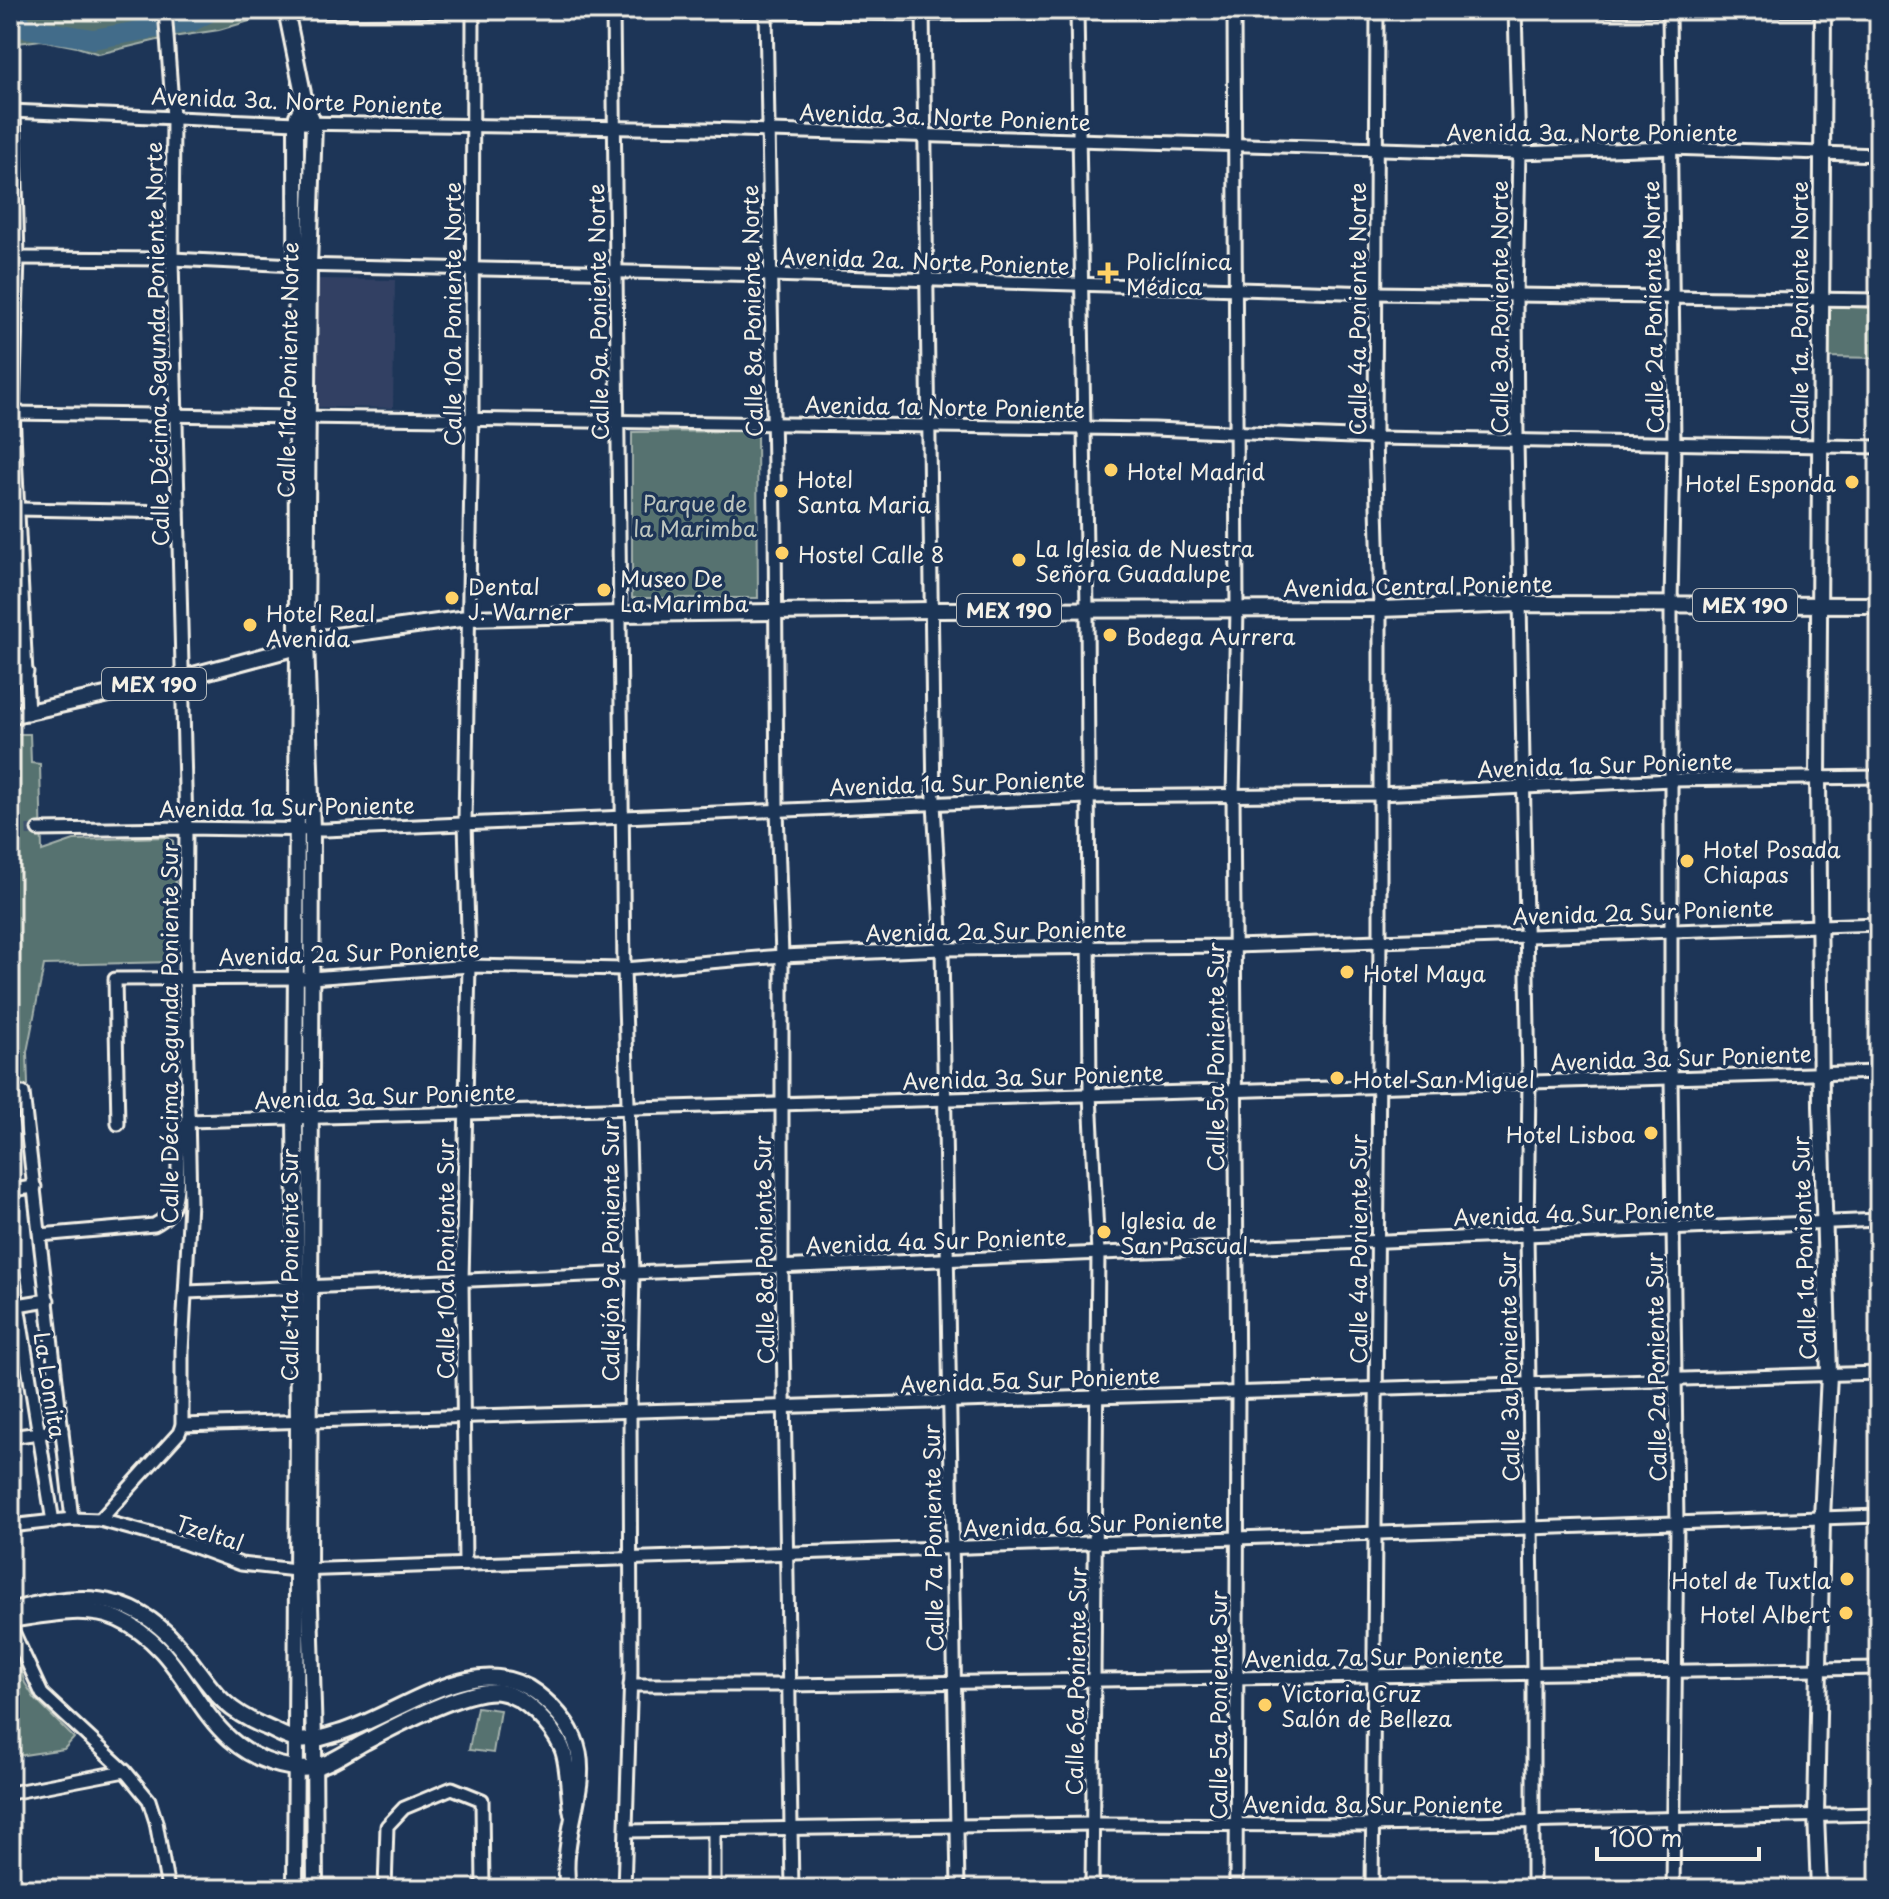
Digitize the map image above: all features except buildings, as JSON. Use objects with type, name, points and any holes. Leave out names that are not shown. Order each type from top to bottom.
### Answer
[{"type":"main road","name":"Calle 1a. Poniente Norte","points":[[1819,606],[1823,10]]},
{"type":"main road","name":"Calle 11a Poniente Norte","points":[[286,11],[305,103],[314,124],[302,265]]},
{"type":"main road","points":[[296,123],[305,103]]},
{"type":"main road","name":"Calle 11a Poniente Norte","points":[[296,123],[302,265],[302,644]]},
{"type":"main road","name":"Avenida Central Poniente","points":[[10,716],[182,678],[302,644],[467,618],[775,611],[1380,609],[1521,604],[1879,605]]},
{"type":"main road","name":"Calle 1a Poniente Sur","points":[[1819,606],[1818,778],[1829,1374],[1822,1518],[1816,1815],[1819,1889]]},
{"type":"main road","name":"Calle 11a Poniente Sur","points":[[295,1889],[294,1769],[303,1570],[305,1287],[302,644]]},
{"type":"main road","name":"Calle 11a Poniente Sur","points":[[303,1570],[314,1740],[315,1889]]},
{"type":"main road","points":[[10,1611],[58,1600],[89,1598],[121,1603],[149,1619],[176,1642],[219,1699],[238,1716],[295,1740],[314,1740],[357,1728],[437,1689],[468,1679],[509,1678],[535,1693],[562,1718],[578,1747],[580,1795],[572,1815]]},
{"type":"main road","points":[[10,1623],[60,1613],[88,1613],[117,1619],[139,1631],[161,1650],[212,1721],[235,1746],[259,1760],[294,1769],[315,1770],[390,1729],[464,1696],[502,1692],[528,1706],[563,1749],[572,1815],[566,1878],[568,1889]]},
{"type":"street","name":"Calle Décima Segunda Poniente Norte","points":[[165,10],[173,117],[172,259],[182,678]]},
{"type":"street","name":"Calle 10a Poniente Norte","points":[[467,618],[472,418],[473,10]]},
{"type":"street","name":"Calle 9a. Poniente Norte","points":[[613,10],[621,614]]},
{"type":"street","name":"Calle 5a Poniente Sur","points":[[1234,10],[1237,609],[1233,797],[1238,1392],[1236,1889]]},
{"type":"street","name":"Calle 3a Poniente Norte","points":[[1515,10],[1519,153],[1516,296],[1521,604]]},
{"type":"street","name":"Calle 2a Poniente Norte","points":[[1669,10],[1674,444],[1671,604]]},
{"type":"street","points":[[286,11],[1879,10]]},
{"type":"street","name":"Calle 8a Poniente Norte","points":[[766,11],[775,611]]},
{"type":"street","name":"Calle 6a Poniente Sur","points":[[1077,11],[1087,609],[1090,1095],[1098,1253],[1092,1889]]},
{"type":"street","name":"Calle 4a Poniente Norte","points":[[1377,11],[1375,438],[1380,609]]},
{"type":"street","name":"Calle 7a Poniente Sur","points":[[923,12],[934,803],[942,949],[958,1889]]},
{"type":"street","points":[[12,111],[18,258],[12,413],[28,714]]},
{"type":"street","name":"Avenida 3a. Norte Poniente","points":[[12,111],[314,124],[768,131],[1519,153],[1670,148],[1879,155]]},
{"type":"street","points":[[10,247],[18,258]]},
{"type":"street","name":"Avenida 2a. Norte Poniente","points":[[18,258],[172,259],[1375,293],[1820,302],[1879,300]]},
{"type":"street","name":"Avenida 1a Norte Poniente","points":[[12,413],[1084,427],[1375,438],[1879,447]]},
{"type":"street","points":[[18,509],[178,512]]},
{"type":"street","name":"Calle 3a Poniente Sur","points":[[1521,604],[1529,1082],[1527,1234],[1533,1889]]},
{"type":"street","name":"Calle 2a Poniente Sur","points":[[1671,604],[1671,1078],[1677,1523],[1673,1889]]},
{"type":"street","name":"Calle 4a Poniente Sur","points":[[1372,1889],[1376,1676],[1380,609]]},
{"type":"street","name":"Calle 8a Poniente Sur","points":[[775,611],[782,956],[782,1267],[792,1889]]},
{"type":"street","name":"Callejón 9a Poniente Sur","points":[[621,614],[624,969],[633,1273],[630,1411],[632,1559],[624,1889]]},
{"type":"street","name":"Calle 10a Poniente Sur","points":[[465,1564],[462,1280],[469,966],[465,822],[467,618]]},
{"type":"street","points":[[10,682],[27,672]]},
{"type":"street","name":"Calle Décima Segunda Poniente Sur","points":[[182,678],[190,1202],[182,1351],[182,1425]]},
{"type":"street","name":"Avenida 1a Sur Poniente","points":[[38,830],[305,830],[1087,797],[1379,794],[1672,780],[1879,777]]},
{"type":"street","name":"Avenida 2a Sur Poniente","points":[[118,1124],[115,979],[304,978],[469,966],[624,969],[782,956],[942,949],[1234,946],[1879,924]]},
{"type":"street","name":"Avenida 3a Sur Poniente","points":[[188,1121],[1879,1072]]},
{"type":"street","name":"La Lomita","points":[[10,1094],[23,1093],[72,1519]]},
{"type":"street","points":[[40,1235],[154,1225],[168,1219],[175,1208],[181,1135],[188,1121]]},
{"type":"street","points":[[10,1190],[35,1187]]},
{"type":"street","name":"Avenida 4a Sur Poniente","points":[[187,1292],[1879,1220]]},
{"type":"street","name":"La Lomita","points":[[10,1255],[14,1305],[53,1522]]},
{"type":"street","points":[[14,1305],[48,1300]]},
{"type":"street","name":"Avenida 5a Sur Poniente","points":[[182,1425],[1879,1373]]},
{"type":"street","points":[[100,1520],[179,1433],[182,1425]]},
{"type":"street","points":[[10,1437],[62,1430]]},
{"type":"street","name":"Avenida 6a Sur Poniente","points":[[303,1570],[1879,1516]]},
{"type":"street","name":"Tzeltal","points":[[10,1526],[72,1519],[100,1520],[184,1543],[241,1564],[303,1570]]},
{"type":"street","points":[[10,1623],[42,1694],[125,1771],[154,1810],[168,1889]]},
{"type":"street","name":"Avenida 7a Sur Poniente","points":[[630,1685],[955,1683],[1879,1668]]},
{"type":"street","points":[[10,1793],[125,1771]]},
{"type":"street","points":[[385,1889],[387,1826],[404,1808],[452,1788],[482,1800],[483,1889]]},
{"type":"street","name":"Avenida 8a Sur Poniente","points":[[627,1831],[1093,1824],[1372,1825],[1879,1814]]},
{"type":"street","points":[[714,1831],[714,1889]]},
{"type":"shaded area","points":[[319,279],[395,280],[393,408],[317,407]]},
{"type":"green space","points":[[10,10],[287,10],[219,30],[166,38],[99,54],[41,40],[10,44]]},
{"type":"green space","points":[[1825,306],[1879,308],[1879,358],[1824,357]]},
{"type":"green space","name":"Parque de la Marimba","points":[[757,431],[758,598],[632,598],[632,432]]},
{"type":"green space","points":[[10,734],[30,734],[31,763],[40,764],[42,851],[74,840],[167,837],[173,841],[180,952],[173,962],[44,965],[27,1052],[28,1085],[10,1087]]},
{"type":"green space","points":[[10,1637],[25,1683],[35,1699],[74,1738],[64,1749],[10,1757]]},
{"type":"green space","points":[[477,1707],[500,1710],[493,1753],[469,1750]]},
{"type":"waterway","points":[[10,10],[25,28],[93,39],[191,22],[213,10]]},
{"type":"tunnel","points":[[10,831],[38,830]]},
{"type":"place","name":"Policlínica Médica","points":[[1108,273]]},
{"type":"place","name":"Hotel Madrid","points":[[1111,470]]},
{"type":"place","name":"Hotel Esponda","points":[[1852,482]]},
{"type":"place","name":"Hotel Santa Maria","points":[[781,491]]},
{"type":"place","name":"Hostel Calle 8","points":[[782,553]]},
{"type":"place","name":"La Iglesia de Nuestra Señora Guadalupe","points":[[1019,560]]},
{"type":"place","name":"Museo De La Marimba","points":[[604,590]]},
{"type":"place","name":"Dental J. Warner","points":[[452,598]]},
{"type":"place","name":"Hotel Real Avenida","points":[[250,625]]},
{"type":"place","name":"Bodega Aurrera","points":[[1110,635]]},
{"type":"place","name":"Hotel Posada Chiapas","points":[[1687,861]]},
{"type":"place","name":"Hotel Maya","points":[[1347,972]]},
{"type":"place","name":"Hotel San Miguel","points":[[1337,1078]]},
{"type":"place","name":"Hotel Lisboa","points":[[1651,1133]]},
{"type":"place","name":"Iglesia de San Pascual","points":[[1104,1232]]},
{"type":"place","name":"Hotel de Tuxtla","points":[[1847,1579]]},
{"type":"place","name":"Hotel Albert","points":[[1846,1613]]},
{"type":"place","name":"Victoria Cruz Salón de Belleza","points":[[1265,1705]]}]
